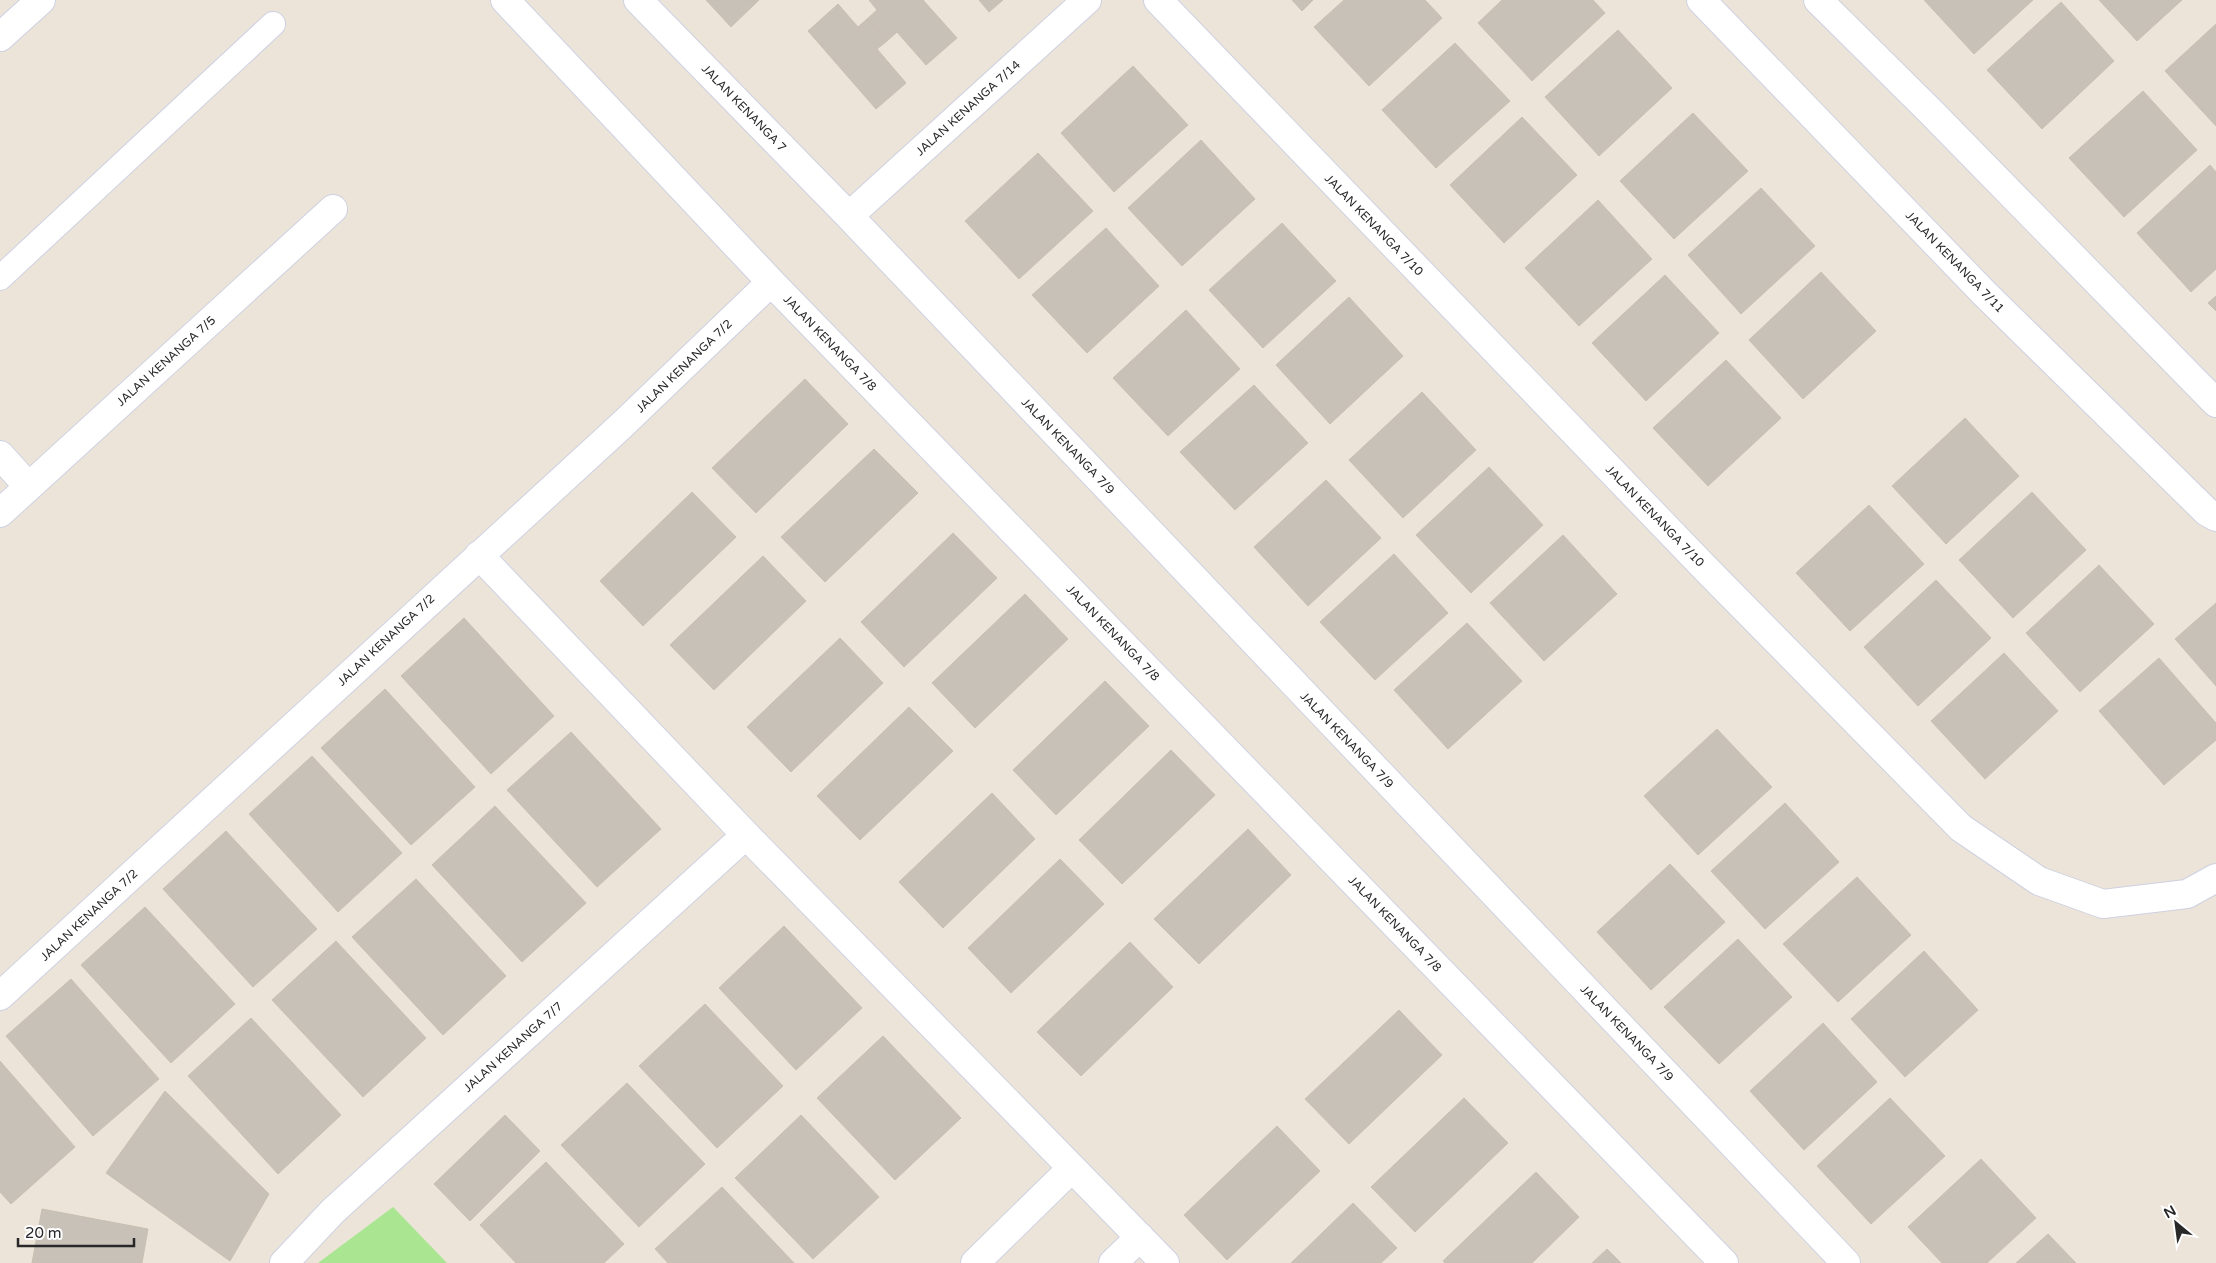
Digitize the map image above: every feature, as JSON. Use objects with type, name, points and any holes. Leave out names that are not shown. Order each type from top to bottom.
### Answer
[{"type":"street","points":[[0,38],[41,0]]},
{"type":"street","name":"JALAN KENANGA 7/8","points":[[505,0],[771,282],[1724,1263]]},
{"type":"street","name":"JALAN KENANGA 7","points":[[638,0],[849,216]]},
{"type":"street","name":"JALAN KENANGA 7/14","points":[[849,216],[1087,0]]},
{"type":"street","name":"JALAN KENANGA 7/10","points":[[1158,0],[1706,570],[1960,828],[2039,881],[2104,904],[2187,894],[2216,878]]},
{"type":"street","name":"JALAN KENANGA 7/11","points":[[1701,0],[1984,293],[2207,512],[2216,517]]},
{"type":"street","points":[[1818,0],[1931,112],[2216,403]]},
{"type":"street","name":"JALAN KENANGA 7/5","points":[[0,513],[333,209]]},
{"type":"street","name":"JALAN KENANGA 7/9","points":[[849,216],[1846,1263]]},
{"type":"street","name":"JALAN KENANGA 7/2","points":[[0,996],[622,425],[771,282]]},
{"type":"street","points":[[0,455],[28,486]]},
{"type":"street","points":[[479,555],[746,835],[1165,1263]]},
{"type":"street","name":"JALAN KENANGA 7/7","points":[[284,1263],[333,1211],[746,835]]},
{"type":"street","points":[[975,1263],[1072,1168]]},
{"type":"street","points":[[1113,1263],[1140,1237]]},
{"type":"lane","points":[[0,278],[274,24]]},
{"type":"green space","points":[[393,1207],[447,1263],[318,1263]]},
{"type":"building","points":[[706,0],[759,0],[731,27]]},
{"type":"building","points":[[869,0],[923,0],[957,38],[926,65],[897,32],[887,41],[867,19],[877,10]]},
{"type":"building","points":[[979,0],[1003,0],[989,12]]},
{"type":"building","points":[[1292,0],[1313,0],[1302,11]]},
{"type":"building","points":[[1344,0],[1425,0],[1442,18],[1369,86],[1314,27]]},
{"type":"building","points":[[1502,0],[1593,0],[1605,13],[1532,81],[1478,23]]},
{"type":"building","points":[[1924,0],[2033,0],[1974,54]]},
{"type":"building","points":[[2099,0],[2182,0],[2137,41]]},
{"type":"building","points":[[2061,2],[2114,61],[2042,129],[1987,70]]},
{"type":"building","points":[[838,4],[858,27],[867,19],[887,41],[877,49],[906,83],[876,109],[808,31]]},
{"type":"building","points":[[2216,24],[2216,126],[2165,71]]},
{"type":"building","points":[[1618,30],[1672,88],[1599,156],[1545,97]]},
{"type":"building","points":[[1455,43],[1510,101],[1436,168],[1382,110]]},
{"type":"building","points":[[1133,66],[1188,125],[1114,192],[1061,133]]},
{"type":"building","points":[[2143,91],[2197,150],[2124,217],[2069,158]]},
{"type":"building","points":[[1693,113],[1748,171],[1674,239],[1620,181]]},
{"type":"building","points":[[1522,117],[1577,175],[1504,243],[1450,185]]},
{"type":"building","points":[[1201,140],[1255,199],[1182,266],[1128,208]]},
{"type":"building","points":[[1038,153],[1093,211],[1019,279],[965,221]]},
{"type":"building","points":[[2210,165],[2216,172],[2216,269],[2191,292],[2137,233]]},
{"type":"building","points":[[1761,188],[1815,246],[1741,314],[1688,255]]},
{"type":"building","points":[[1598,200],[1652,259],[1579,326],[1525,268]]},
{"type":"building","points":[[1282,223],[1336,281],[1263,348],[1209,290]]},
{"type":"building","points":[[1106,228],[1159,286],[1087,353],[1032,295]]},
{"type":"building","points":[[1821,272],[1876,331],[1803,399],[1749,340]]},
{"type":"building","points":[[1665,275],[1719,333],[1646,401],[1592,343]]},
{"type":"building","points":[[2216,296],[2216,311],[2208,303]]},
{"type":"building","points":[[1349,297],[1403,356],[1330,424],[1276,365]]},
{"type":"building","points":[[1186,310],[1240,369],[1168,436],[1113,378]]},
{"type":"building","points":[[1726,360],[1781,418],[1708,486],[1653,428]]},
{"type":"building","points":[[805,379],[848,424],[756,513],[712,468]]},
{"type":"building","points":[[1254,385],[1308,443],[1235,510],[1180,452]]},
{"type":"building","points":[[1422,392],[1476,450],[1403,518],[1349,460]]},
{"type":"building","points":[[1965,418],[2019,476],[1946,544],[1892,486]]},
{"type":"building","points":[[874,449],[918,493],[825,582],[781,537]]},
{"type":"building","points":[[1489,467],[1543,525],[1471,593],[1416,535]]},
{"type":"building","points":[[1326,480],[1381,538],[1308,606],[1254,547]]},
{"type":"building","points":[[692,492],[736,537],[643,626],[600,581]]},
{"type":"building","points":[[2032,492],[2086,550],[2013,618],[1959,560]]},
{"type":"building","points":[[1869,505],[1924,564],[1850,631],[1796,573]]},
{"type":"building","points":[[953,533],[997,578],[904,667],[861,622]]},
{"type":"building","points":[[1563,535],[1617,594],[1544,661],[1490,603]]},
{"type":"building","points":[[1394,554],[1448,613],[1375,680],[1320,622]]},
{"type":"building","points":[[763,556],[806,601],[714,690],[670,645]]},
{"type":"building","points":[[2099,565],[2154,624],[2080,692],[2026,633]]},
{"type":"building","points":[[1936,580],[1991,638],[1918,706],[1864,647]]},
{"type":"building","points":[[1025,594],[1068,639],[975,728],[932,683]]},
{"type":"building","points":[[2216,603],[2216,686],[2175,639]]},
{"type":"building","points":[[464,618],[554,716],[491,774],[401,676]]},
{"type":"building","points":[[1467,623],[1522,681],[1448,749],[1394,690]]},
{"type":"building","points":[[840,638],[883,683],[791,772],[747,727]]},
{"type":"building","points":[[2004,653],[2058,711],[1985,779],[1931,721]]},
{"type":"building","points":[[2159,658],[2216,723],[2216,740],[2164,785],[2099,711]]},
{"type":"building","points":[[1105,681],[1149,726],[1056,815],[1013,770]]},
{"type":"building","points":[[385,689],[475,787],[411,845],[321,748]]},
{"type":"building","points":[[909,707],[953,751],[860,840],[817,796]]},
{"type":"building","points":[[1717,729],[1772,787],[1698,855],[1644,796]]},
{"type":"building","points":[[571,732],[661,829],[597,887],[507,790]]},
{"type":"building","points":[[1171,750],[1215,795],[1122,884],[1079,840]]},
{"type":"building","points":[[312,756],[402,853],[338,912],[249,814]]},
{"type":"building","points":[[992,793],[1035,839],[943,928],[899,882]]},
{"type":"building","points":[[1785,803],[1839,862],[1765,929],[1711,871]]},
{"type":"building","points":[[495,806],[586,903],[522,962],[432,865]]},
{"type":"building","points":[[1248,829],[1291,875],[1199,964],[1154,919]]},
{"type":"building","points":[[226,831],[317,929],[253,987],[163,889]]},
{"type":"building","points":[[1060,859],[1104,904],[1011,993],[968,948]]},
{"type":"building","points":[[1670,864],[1725,922],[1651,990],[1597,932]]},
{"type":"building","points":[[1857,877],[1911,935],[1838,1002],[1783,944]]},
{"type":"building","points":[[416,879],[506,976],[443,1035],[352,937]]},
{"type":"building","points":[[145,907],[235,1004],[171,1063],[81,965]]},
{"type":"building","points":[[784,926],[862,1008],[796,1070],[719,988]]},
{"type":"building","points":[[1738,939],[1792,997],[1719,1064],[1664,1007]]},
{"type":"building","points":[[336,941],[426,1038],[363,1097],[272,1000]]},
{"type":"building","points":[[1130,942],[1173,987],[1081,1076],[1037,1032]]},
{"type":"building","points":[[1924,951],[1978,1010],[1905,1077],[1851,1019]]},
{"type":"building","points":[[71,979],[159,1079],[93,1136],[6,1036]]},
{"type":"building","points":[[705,1004],[783,1086],[717,1148],[639,1066]]},
{"type":"building","points":[[1399,1010],[1442,1055],[1349,1144],[1305,1099]]},
{"type":"building","points":[[251,1018],[341,1115],[278,1174],[188,1076]]},
{"type":"building","points":[[1823,1023],[1877,1082],[1804,1150],[1750,1091]]},
{"type":"building","points":[[883,1036],[961,1118],[895,1180],[817,1098]]},
{"type":"building","points":[[0,1061],[75,1147],[11,1204],[0,1192]]},
{"type":"building","points":[[627,1083],[705,1164],[639,1227],[561,1145]]},
{"type":"building","points":[[165,1091],[269,1194],[230,1261],[106,1173]]},
{"type":"building","points":[[1464,1098],[1508,1143],[1415,1232],[1371,1187]]},
{"type":"building","points":[[1890,1098],[1945,1156],[1871,1224],[1817,1166]]},
{"type":"building","points":[[505,1115],[540,1151],[470,1221],[434,1184]]},
{"type":"building","points":[[801,1115],[879,1197],[813,1259],[735,1178]]},
{"type":"building","points":[[1277,1126],[1320,1171],[1227,1260],[1184,1215]]},
{"type":"building","points":[[1981,1159],[2036,1218],[1987,1263],[1942,1263],[1908,1227]]},
{"type":"building","points":[[546,1162],[624,1244],[604,1263],[516,1263],[480,1225]]},
{"type":"building","points":[[1536,1172],[1579,1217],[1532,1263],[1445,1263],[1443,1261]]},
{"type":"building","points":[[722,1187],[794,1263],[668,1263],[655,1249]]},
{"type":"building","points":[[1353,1203],[1397,1248],[1381,1263],[1291,1263]]},
{"type":"building","points":[[42,1209],[148,1229],[142,1263],[32,1263]]},
{"type":"building","points":[[2048,1234],[2076,1263],[2016,1263]]},
{"type":"building","points":[[1607,1249],[1621,1263],[1592,1263]]}]
